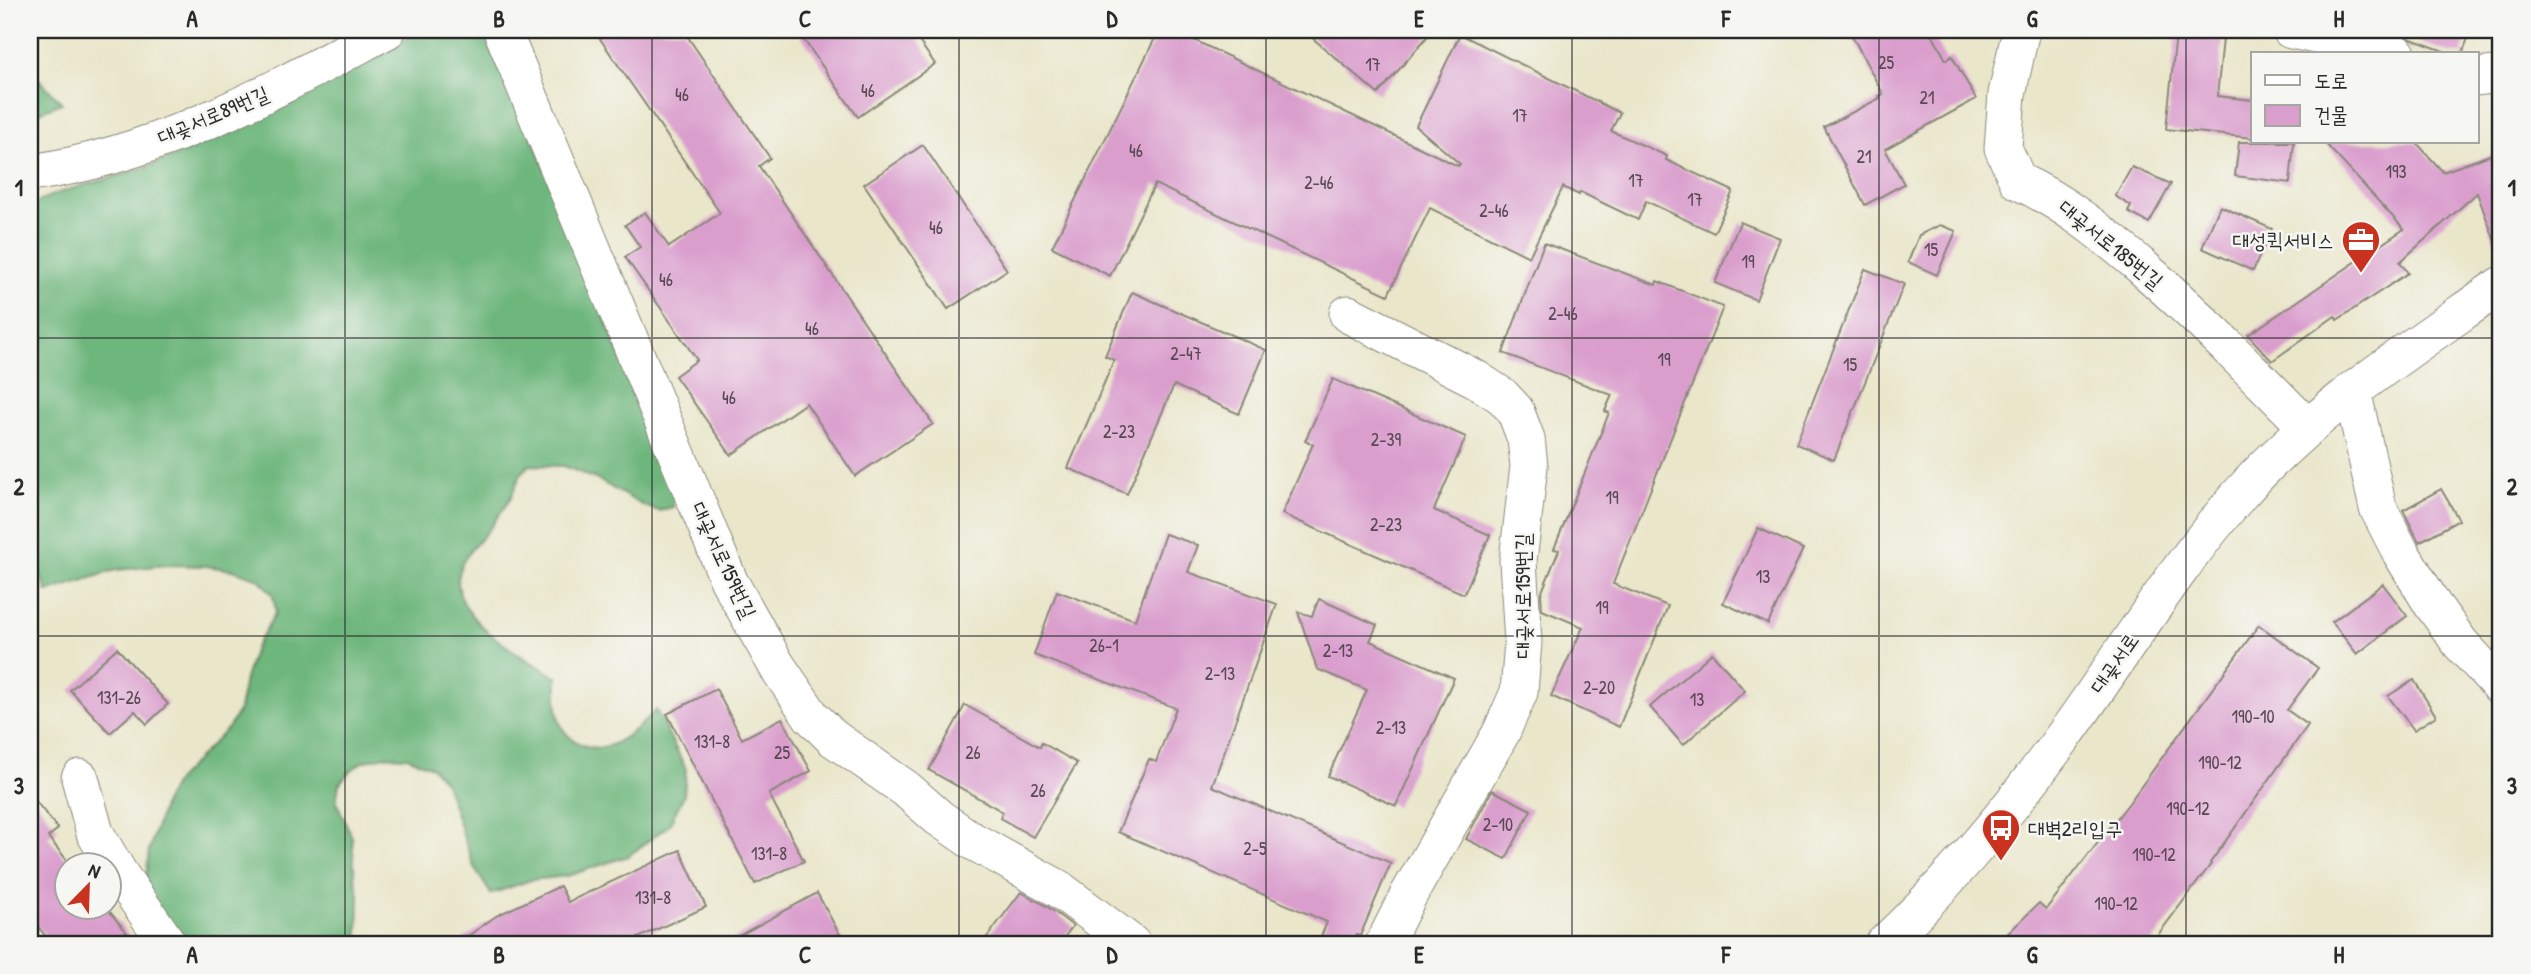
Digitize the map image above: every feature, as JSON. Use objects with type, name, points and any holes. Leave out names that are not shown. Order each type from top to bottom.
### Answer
[{"type":"street","name":"대곶서로89번길","points":[[30,173],[67,168],[180,132],[262,96],[387,30]]},
{"type":"street","name":"대곶서로159번길","points":[[502,30],[729,581],[811,716],[833,738],[906,789],[939,818],[971,840],[1059,889],[1132,944]]},
{"type":"street","name":"대곶서로185번길","points":[[2021,30],[2007,94],[2003,148],[2018,181],[2049,195],[2101,232],[2184,303],[2307,427]]},
{"type":"street","points":[[2291,30],[2388,52]]},
{"type":"street","points":[[2478,76],[2501,74]]},
{"type":"street","name":"대곶서로","points":[[1884,944],[1915,915],[2000,819],[2060,741],[2189,555],[2239,495],[2307,427],[2352,390],[2501,285]]},
{"type":"street","name":"대곶서로159번길","points":[[1348,314],[1476,379],[1502,396],[1515,410],[1526,439],[1529,466],[1518,561],[1523,642],[1519,692],[1501,733],[1408,895],[1384,944]]},
{"type":"street","points":[[2352,390],[2378,508],[2432,604],[2461,644],[2501,687]]},
{"type":"street","points":[[80,778],[95,834],[168,944]]},
{"type":"green space","points":[[422,30],[489,30],[675,492],[673,507],[659,511],[564,466],[529,465],[493,524],[464,559],[459,573],[459,590],[465,606],[492,636],[557,677],[558,715],[565,732],[578,743],[595,748],[613,744],[656,710],[686,769],[684,795],[669,825],[628,856],[567,876],[531,880],[491,894],[474,867],[445,783],[432,767],[407,757],[385,756],[362,762],[339,784],[336,801],[352,837],[359,896],[358,936],[362,944],[182,944],[152,901],[146,878],[149,850],[164,803],[176,781],[229,727],[239,710],[255,648],[276,612],[273,595],[259,579],[233,570],[167,565],[116,570],[47,592],[41,576],[30,566],[30,208],[55,194],[145,168],[216,139]]},
{"type":"green space","points":[[30,70],[62,103],[30,116]]},
{"type":"building","points":[[594,30],[683,30],[770,158],[759,166],[933,424],[855,476],[806,403],[731,455],[675,376],[697,360],[625,257],[640,247],[625,225],[645,212],[669,247],[720,213]]},
{"type":"building","points":[[797,30],[911,30],[935,64],[858,117]]},
{"type":"building","points":[[1159,30],[1173,30],[1458,166],[1460,164],[1416,126],[1460,34],[1620,113],[1611,131],[1667,156],[1666,160],[1733,191],[1714,233],[1646,201],[1638,220],[1580,192],[1579,195],[1563,187],[1529,257],[1430,208],[1388,295],[1155,184],[1110,276],[1052,247]]},
{"type":"building","points":[[1303,30],[1433,30],[1378,94]]},
{"type":"building","points":[[1849,30],[1930,30],[1946,60],[1952,56],[1976,99],[1885,149],[1904,184],[1865,205],[1824,127],[1883,94]]},
{"type":"building","points":[[2394,30],[2471,30],[2463,52],[2447,52]]},
{"type":"building","points":[[2176,34],[2223,39],[2217,96],[2251,100],[2251,138],[2166,129]]},
{"type":"building","points":[[2239,142],[2294,144],[2290,183],[2235,176]]},
{"type":"building","points":[[2326,144],[2418,144],[2443,172],[2501,151],[2501,252],[2477,193],[2400,262],[2408,273],[2337,320],[2335,316],[2272,361],[2248,335],[2404,229]]},
{"type":"building","points":[[923,145],[1007,270],[948,309],[864,184]]},
{"type":"building","points":[[2132,167],[2171,184],[2149,223],[2128,212],[2131,206],[2115,196]]},
{"type":"building","points":[[2220,206],[2272,229],[2253,271],[2202,248]]},
{"type":"building","points":[[1740,222],[1780,238],[1756,300],[1715,283]]},
{"type":"building","points":[[1940,225],[1956,231],[1937,275],[1908,262],[1919,235]]},
{"type":"building","points":[[1544,243],[1656,285],[1657,281],[1723,307],[1613,584],[1668,606],[1619,727],[1551,696],[1583,627],[1542,610],[1541,594],[1559,550],[1554,549],[1609,413],[1605,411],[1612,395],[1503,353]]},
{"type":"building","points":[[1865,269],[1904,284],[1834,460],[1796,444]]},
{"type":"building","points":[[1132,292],[1266,350],[1239,414],[1174,385],[1127,494],[1068,468],[1114,360],[1105,356]]},
{"type":"building","points":[[1333,379],[1466,437],[1434,510],[1490,535],[1464,594],[1282,514],[1313,444],[1305,441]]},
{"type":"building","points":[[2441,489],[2459,520],[2419,542],[2403,510]]},
{"type":"building","points":[[1758,528],[1803,549],[1768,624],[1723,603]]},
{"type":"building","points":[[1165,534],[1198,545],[1188,572],[1277,604],[1212,786],[1391,863],[1360,936],[1356,935],[1352,944],[1318,944],[1327,922],[1118,832],[1149,759],[1156,762],[1176,708],[1034,655],[1057,591],[1135,620]]},
{"type":"building","points":[[2383,584],[2407,616],[2357,654],[2332,622]]},
{"type":"building","points":[[1319,599],[1377,625],[1370,641],[1454,678],[1396,806],[1328,776],[1367,690],[1317,669],[1298,612],[1312,616]]},
{"type":"building","points":[[2259,625],[2318,668],[2287,710],[2308,725],[2211,864],[2151,944],[1997,944],[2039,903],[2046,909],[2129,803]]},
{"type":"building","points":[[117,648],[168,704],[147,724],[135,711],[110,733],[70,690]]},
{"type":"building","points":[[1712,653],[1745,691],[1683,745],[1650,707]]},
{"type":"building","points":[[2414,680],[2436,716],[2414,730],[2388,696]]},
{"type":"building","points":[[716,689],[742,739],[782,718],[811,771],[769,794],[804,861],[755,884],[667,714]]},
{"type":"building","points":[[965,705],[1040,747],[1042,743],[1077,763],[1033,837],[1000,818],[1003,812],[929,770]]},
{"type":"building","points":[[1492,790],[1531,810],[1506,859],[1466,839]]},
{"type":"building","points":[[30,794],[58,829],[48,837],[60,852],[52,852],[52,922],[118,922],[136,944],[52,944],[30,917]]},
{"type":"building","points":[[680,850],[706,907],[625,944],[457,944],[496,916],[560,886],[568,902]]},
{"type":"building","points":[[1021,892],[1048,907],[1073,926],[1059,944],[982,944]]},
{"type":"building","points":[[817,893],[845,944],[724,944]]},
{"type":"place","name":"대성퀵서비스","points":[[2361,274]]},
{"type":"place","name":"대벽2리입구","points":[[2001,862]]}]
